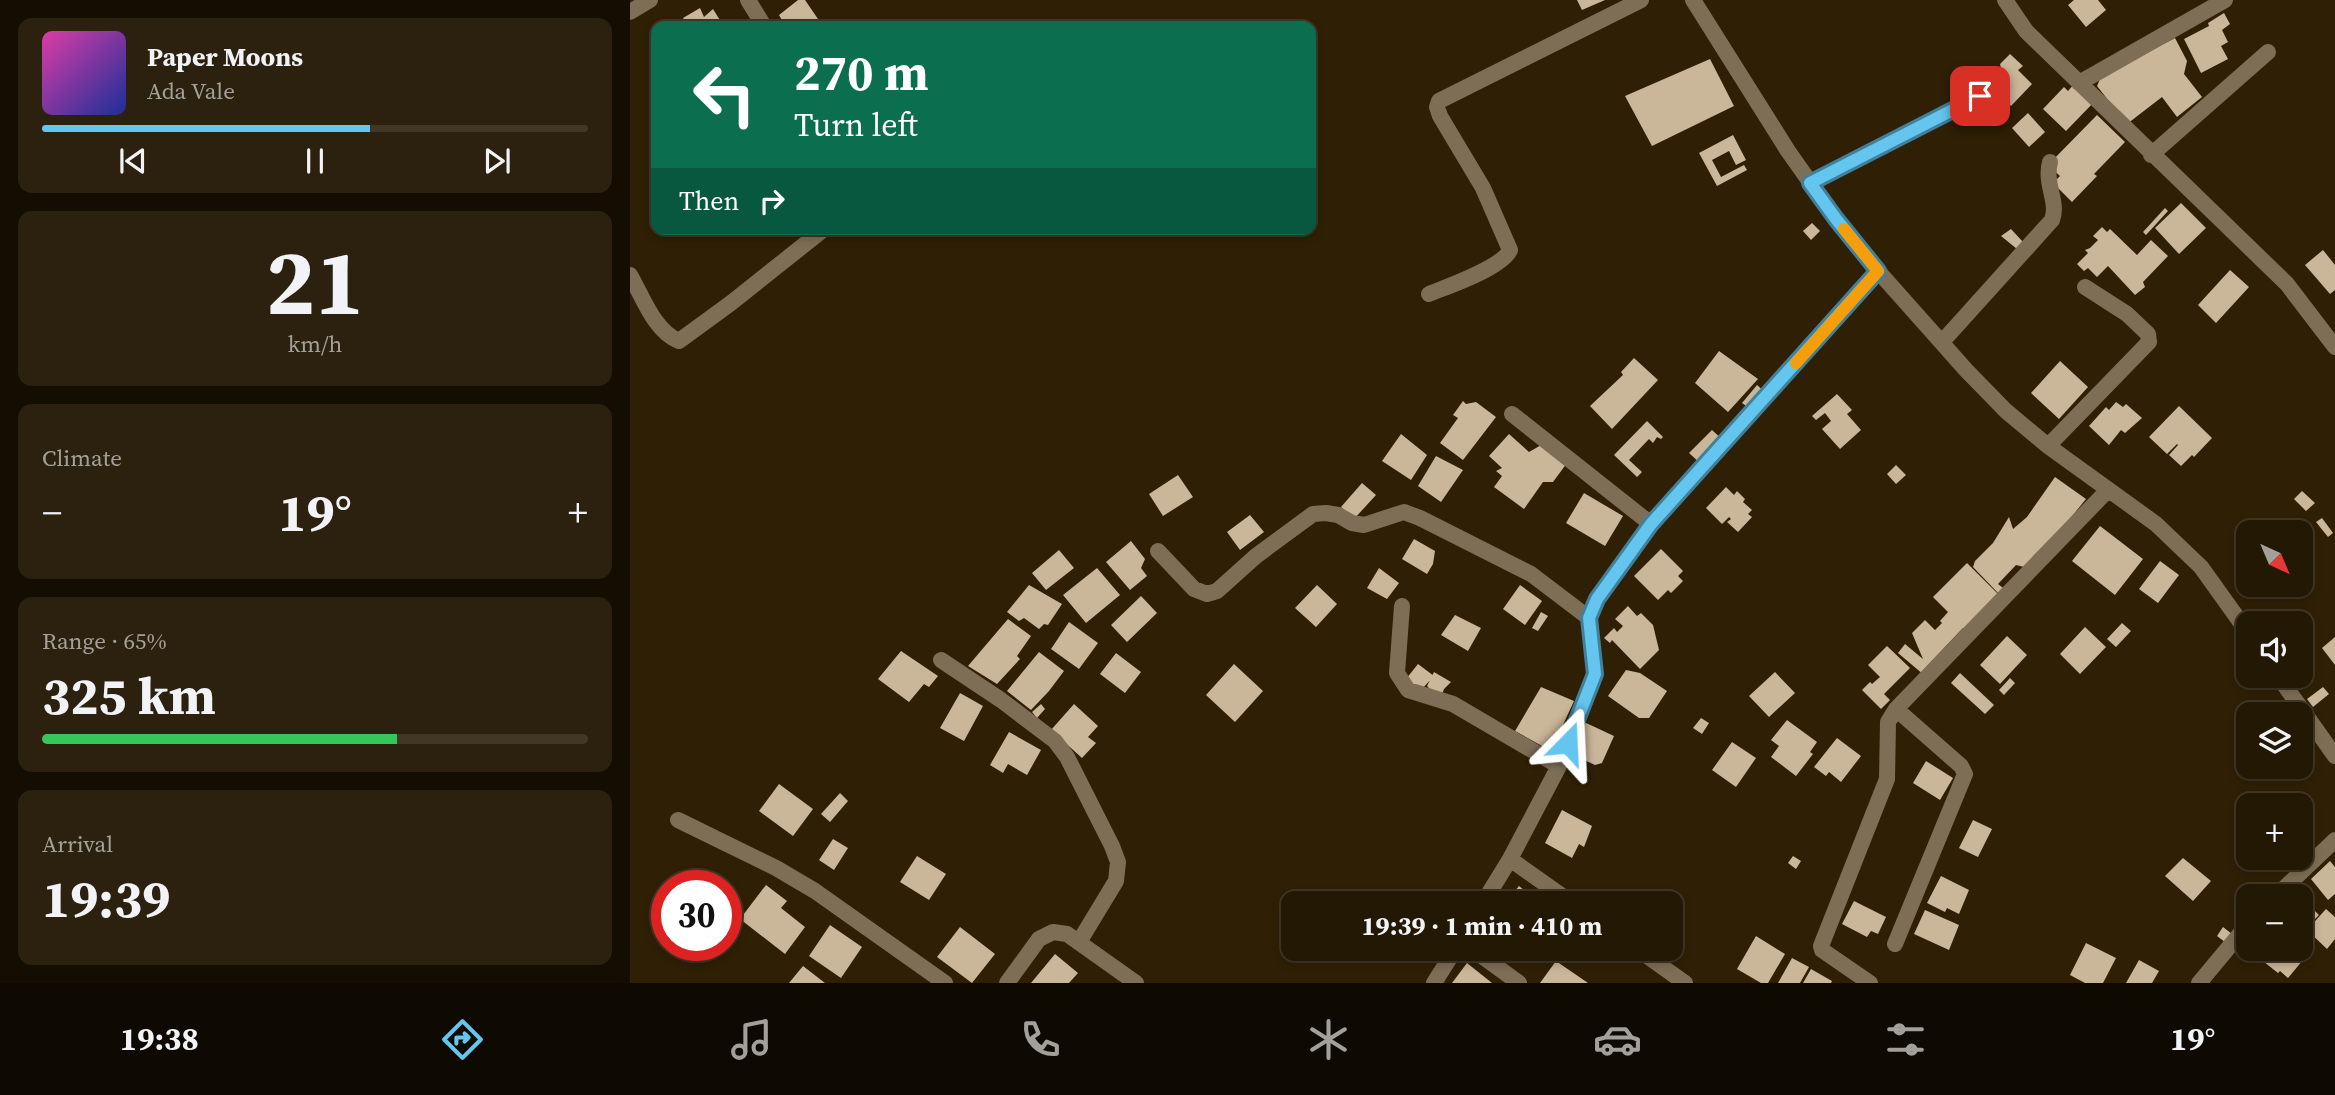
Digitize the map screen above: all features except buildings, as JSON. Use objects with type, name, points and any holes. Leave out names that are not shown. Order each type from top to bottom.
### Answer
[{"type":"street","points":[[630,12],[650,0]]},
{"type":"street","points":[[747,0],[761,21]]},
{"type":"street","points":[[1429,294],[1498,263],[1510,250],[1483,188],[1440,116],[1437,107],[1439,101],[1641,0]]},
{"type":"street","points":[[1693,0],[1810,183],[1878,271],[2006,411],[2048,446],[2156,524],[2201,566],[2236,616]]},
{"type":"street","points":[[2005,0],[2026,31],[2287,284],[2335,347]]},
{"type":"street","points":[[2079,83],[2225,0]]},
{"type":"street","points":[[2151,155],[2268,52]]},
{"type":"street","points":[[1810,183],[1980,96]]},
{"type":"street","points":[[1942,342],[2052,220],[2055,212],[2047,173],[2050,162]]},
{"type":"street","points":[[630,275],[661,330],[679,341],[816,235]]},
{"type":"street","points":[[1490,891],[1559,766],[1595,674],[1589,618],[1597,599],[1651,524],[1878,271]]},
{"type":"street","points":[[2048,446],[2149,342],[2148,334],[2127,314],[2084,287]]},
{"type":"street","points":[[1512,414],[1651,524]]},
{"type":"street","points":[[1870,983],[1822,950],[1821,946],[1886,779],[1888,722],[1896,709],[2108,490]]},
{"type":"street","points":[[1158,551],[1194,589],[1207,594],[1217,591],[1255,556],[1313,514],[1338,515],[1352,523],[1364,525],[1404,512],[1531,574],[1589,618]]},
{"type":"street","points":[[1402,606],[1397,673],[1408,690],[1453,704],[1559,766]]},
{"type":"street","points":[[941,660],[1001,700],[1055,741],[1067,757],[1103,826],[1118,862],[1116,881],[1079,942]]},
{"type":"street","points":[[2287,688],[2335,756]]},
{"type":"street","points":[[1895,944],[1965,774],[1961,766],[1896,709]]},
{"type":"street","points":[[678,820],[776,868],[815,891],[945,983]]},
{"type":"street","points":[[2289,884],[2335,840]]},
{"type":"street","points":[[1510,859],[1555,891]]},
{"type":"street","points":[[1007,983],[1039,939],[1053,932],[1068,934],[1136,983]]},
{"type":"street","points":[[2199,983],[2236,939]]},
{"type":"street","points":[[1434,983],[1448,961]]},
{"type":"street","points":[[1489,961],[1520,983]]},
{"type":"street","points":[[1654,961],[1685,983]]},
{"type":"slow traffic","points":[[1796,363],[1878,271],[1844,229]]},
{"type":"route","points":[[1568,743],[1595,674],[1589,618],[1597,599],[1651,524],[1878,271],[1810,183],[1980,96]]}]
